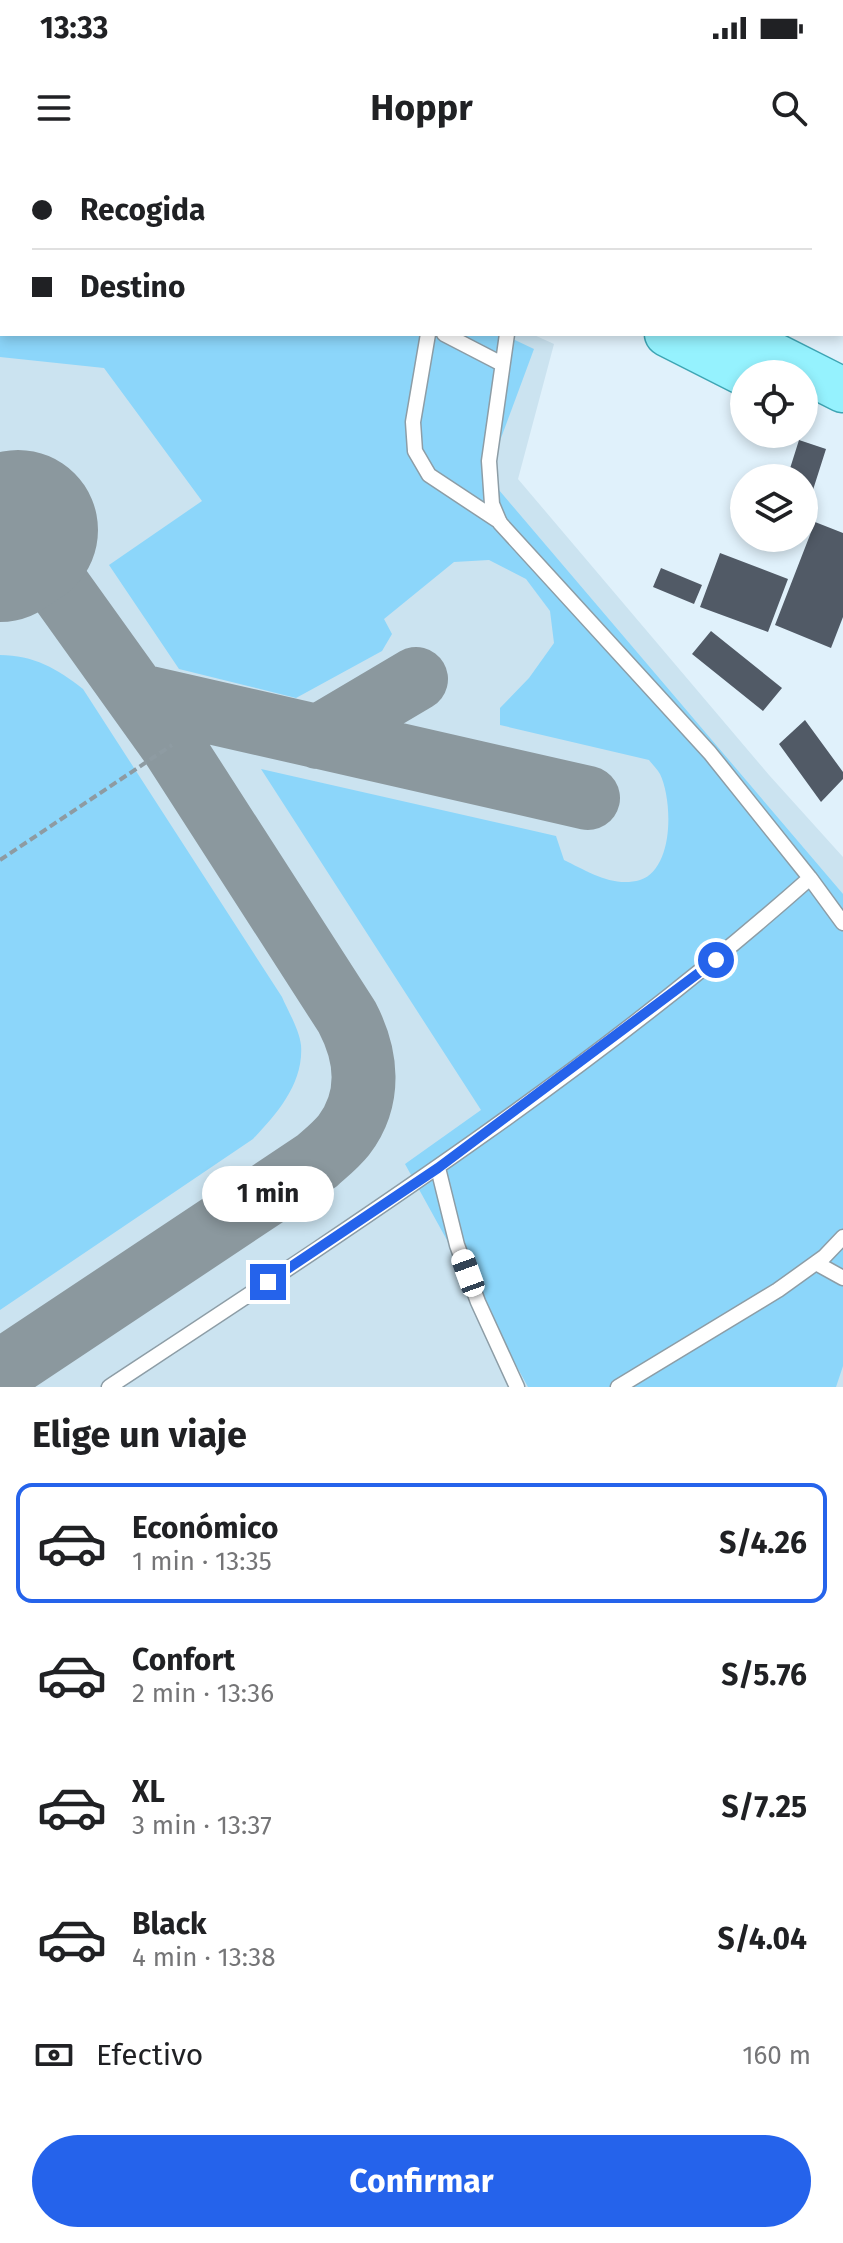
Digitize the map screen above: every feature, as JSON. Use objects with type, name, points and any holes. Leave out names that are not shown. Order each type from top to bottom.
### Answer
[{"type":"main road","points":[[675,336],[729,350],[843,390]]},
{"type":"main road","points":[[818,410],[843,423]]},
{"type":"lane","points":[[428,336],[413,422],[415,451],[429,475],[500,523],[710,753],[843,923]]},
{"type":"lane","points":[[448,336],[502,364]]},
{"type":"lane","points":[[500,523],[492,504],[489,461],[507,336]]},
{"type":"lane","points":[[109,1387],[438,1168],[716,960],[810,878]]},
{"type":"lane","points":[[438,1168],[457,1245],[478,1302],[517,1387]]},
{"type":"lane","points":[[618,1387],[778,1290],[816,1263],[843,1237]]},
{"type":"lane","points":[[816,1263],[843,1278]]},
{"type":"path","points":[[0,860],[172,745]]},
{"type":"shaded area","points":[[0,336],[536,336],[554,344],[518,479],[769,775],[843,857],[843,1387],[0,1387]]},
{"type":"shaded area","points":[[0,336],[506,336],[534,349],[487,476],[843,894],[843,1366],[836,1387],[528,1387],[405,1164],[481,1110],[261,769],[556,836],[564,860],[610,880],[630,882],[651,873],[665,849],[668,817],[660,774],[649,760],[500,725],[500,708],[529,678],[554,643],[550,611],[526,579],[489,560],[454,562],[384,619],[392,634],[382,651],[296,698],[179,669],[109,565],[202,501],[104,368],[0,357]]},
{"type":"shaded area","points":[[0,655],[44,664],[83,689],[282,997],[296,1026],[301,1059],[287,1097],[253,1139],[0,1310]]},
{"type":"building","points":[[796,448],[826,449],[818,474],[818,464],[791,464]]},
{"type":"building","points":[[818,523],[843,533],[843,617],[831,648],[775,625],[803,552],[818,552]]},
{"type":"building","points":[[720,553],[788,579],[768,632],[700,607]]},
{"type":"building","points":[[661,568],[702,585],[694,604],[653,587]]},
{"type":"building","points":[[711,631],[782,688],[763,711],[692,654]]},
{"type":"building","points":[[805,720],[843,772],[843,779],[821,802],[779,744]]},
{"type":"taxiway","points":[[0,511],[18,530],[172,745],[347,1017],[359,1046],[364,1076],[363,1091],[353,1121],[341,1139],[317,1161],[0,1372]]},
{"type":"taxiway","points":[[318,737],[416,679]]},
{"type":"taxiway","points":[[136,695],[588,798]]},
{"type":"runway","points":[[0,542],[18,530]]},
{"type":"route","points":[[268,1282],[438,1168],[716,960]]}]
